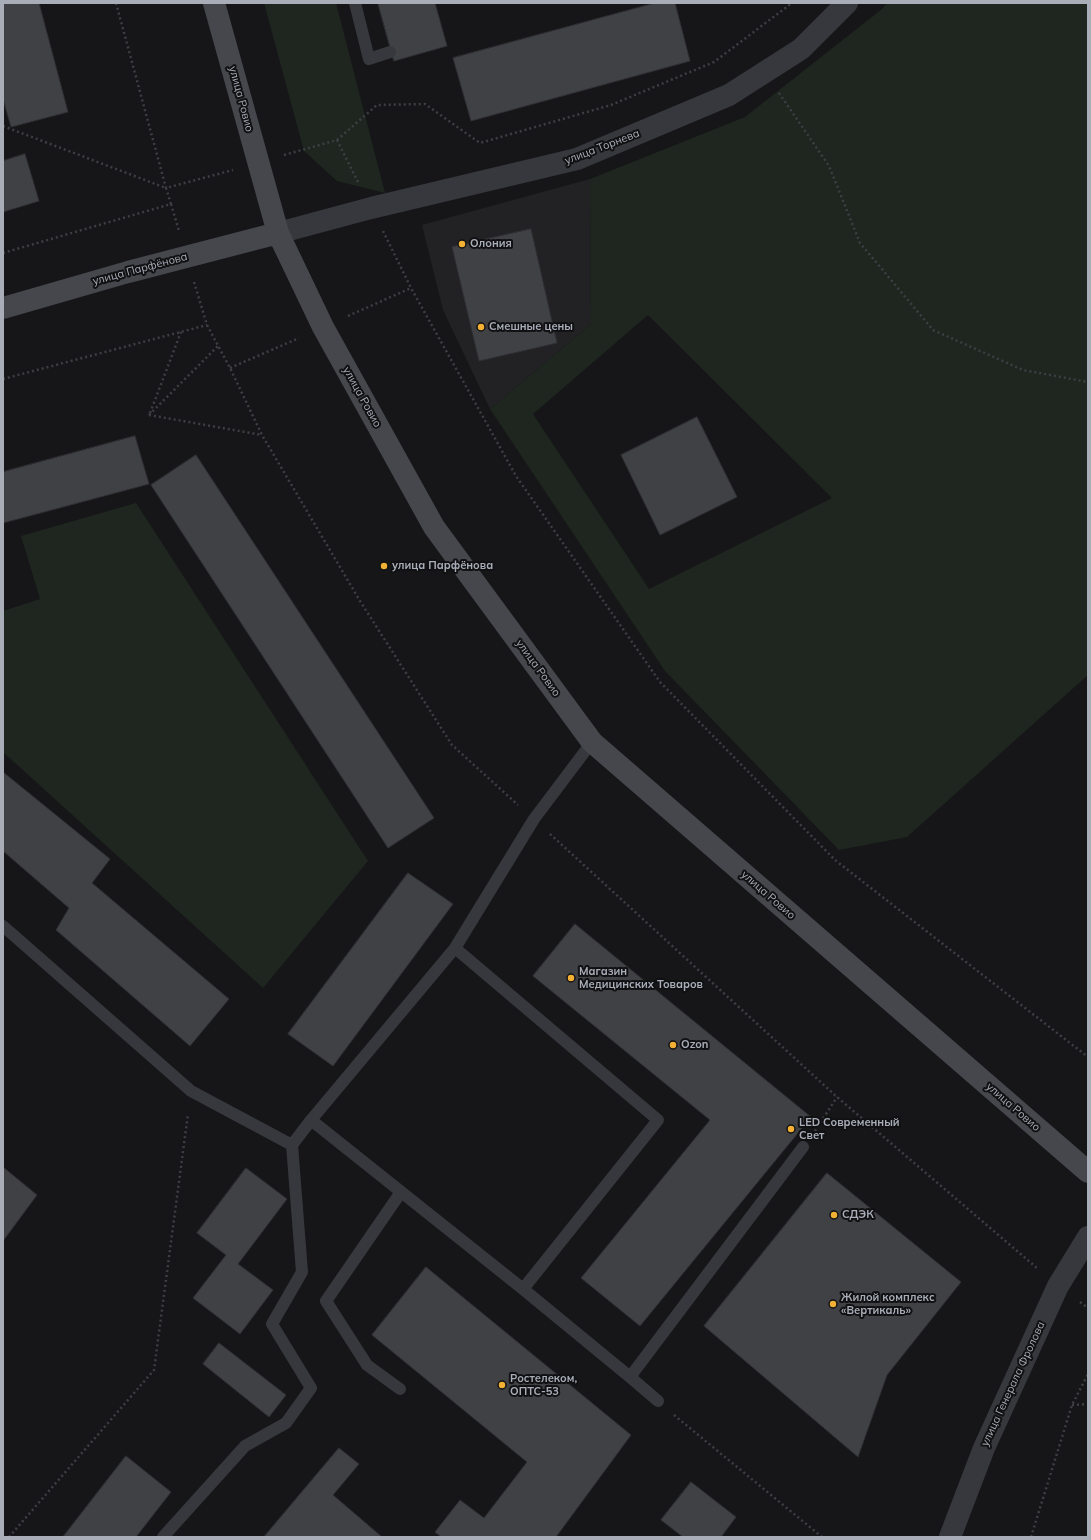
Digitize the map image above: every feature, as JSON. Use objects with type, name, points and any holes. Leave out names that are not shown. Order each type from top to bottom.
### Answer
[{"type":"main road","name":"улица Ровио","points":[[214,3],[278,233],[323,328],[434,527],[592,742],[1088,1172]]},
{"type":"main road","name":"улица Парфёнова","points":[[3,308],[128,272],[278,233]]},
{"type":"street","name":"улица Торнева","points":[[278,233],[371,208],[577,159],[728,95],[801,49],[847,3]]},
{"type":"street","name":"улица Генерала Фролова","points":[[950,1537],[984,1448],[1058,1286],[1088,1237]]},
{"type":"lane","points":[[355,3],[370,59],[390,52]]},
{"type":"lane","points":[[162,1537],[245,1446],[286,1423],[311,1388],[272,1324],[302,1272],[292,1145],[311,1120],[455,948],[534,819],[592,742]]},
{"type":"lane","points":[[3,926],[191,1091],[292,1145]]},
{"type":"lane","points":[[455,948],[658,1120],[523,1288]]},
{"type":"lane","points":[[311,1120],[523,1288],[658,1401]]},
{"type":"lane","points":[[630,1377],[803,1147]]},
{"type":"lane","points":[[400,1389],[367,1365],[326,1301],[401,1192]]},
{"type":"path","points":[[3,253],[171,204],[116,3]]},
{"type":"path","points":[[3,126],[166,188],[337,140],[377,106],[425,104],[480,143],[612,105],[714,62],[792,3]]},
{"type":"path","points":[[765,72],[829,166],[860,243],[933,330],[1023,370],[1088,382]]},
{"type":"path","points":[[337,140],[411,288],[516,476],[660,682],[835,860],[1088,1057]]},
{"type":"path","points":[[3,379],[207,325],[262,435],[360,601],[452,744],[837,1097],[1058,1286]]},
{"type":"path","points":[[149,415],[181,332]]},
{"type":"path","points":[[149,415],[218,346]]},
{"type":"path","points":[[149,415],[262,435]]},
{"type":"path","points":[[9,1537],[154,1370],[191,1091]]},
{"type":"path","points":[[803,1147],[837,1097]]},
{"type":"path","points":[[1031,1537],[1072,1405],[1088,1374]]},
{"type":"path","points":[[658,1401],[822,1537]]},
{"type":"path","points":[[1072,1405],[1088,1404]]},
{"type":"shaded area","points":[[264,3],[336,3],[385,193],[337,181],[304,151]]},
{"type":"shaded area","points":[[887,3],[1088,3],[1088,675],[907,837],[839,850],[665,671],[490,409],[591,324],[590,179],[745,117],[882,9]],"holes":[[[648,315],[832,498],[649,589],[533,414]]]},
{"type":"shaded area","points":[[590,179],[591,324],[490,409],[443,310],[422,225]]},
{"type":"shaded area","points":[[136,503],[368,861],[263,988],[3,752],[3,611],[40,599],[21,536]]},
{"type":"building","points":[[3,3],[39,3],[68,112],[11,127],[3,99]]},
{"type":"building","points":[[378,3],[435,3],[447,46],[394,61]]},
{"type":"building","points":[[655,3],[675,3],[690,61],[471,121],[453,58]]},
{"type":"building","points":[[25,154],[39,201],[3,212],[3,161]]},
{"type":"building","points":[[531,229],[557,343],[479,361],[452,247]]},
{"type":"building","points":[[697,417],[737,497],[660,535],[621,455]]},
{"type":"building","points":[[135,436],[149,484],[3,523],[3,472]]},
{"type":"building","points":[[196,455],[434,818],[388,848],[151,485]]},
{"type":"building","points":[[3,772],[110,859],[92,883],[229,999],[190,1046],[56,930],[69,908],[3,851]]},
{"type":"building","points":[[408,873],[453,904],[333,1066],[288,1034]]},
{"type":"building","points":[[575,924],[811,1117],[640,1326],[581,1278],[710,1120],[533,976]]},
{"type":"building","points":[[3,1167],[37,1195],[3,1241]]},
{"type":"building","points":[[246,1168],[287,1199],[238,1264],[273,1290],[240,1334],[193,1298],[226,1255],[197,1233]]},
{"type":"building","name":"Жилой комплекс «Вертикаль»","points":[[827,1173],[961,1282],[887,1375],[858,1457],[704,1326]]},
{"type":"building","name":"Ростелеком, ОПТС-53","points":[[426,1267],[631,1435],[556,1537],[441,1537],[435,1532],[460,1500],[484,1518],[527,1462],[372,1335]]},
{"type":"building","points":[[219,1343],[286,1395],[269,1417],[203,1364]]},
{"type":"building","points":[[339,1448],[359,1464],[333,1495],[382,1537],[264,1537]]},
{"type":"building","points":[[126,1456],[171,1492],[136,1537],[63,1537]]},
{"type":"building","points":[[691,1482],[736,1517],[721,1537],[683,1537],[661,1520]]},
{"type":"place","name":"Олония","points":[[462,244]]},
{"type":"place","name":"Смешные цены","points":[[481,327]]},
{"type":"place","name":"улица Парфёнова","points":[[384,566]]},
{"type":"place","name":"Магазин Медицинских Товаров","points":[[571,978]]},
{"type":"place","name":"Ozon","points":[[673,1045]]},
{"type":"place","name":"LED Современный Свет","points":[[791,1129]]},
{"type":"place","name":"СДЭК","points":[[834,1215]]},
{"type":"place","name":"Жилой комплекс «Вертикаль»","points":[[833,1304]]},
{"type":"place","name":"Ростелеком, ОПТС-53","points":[[502,1385]]}]
